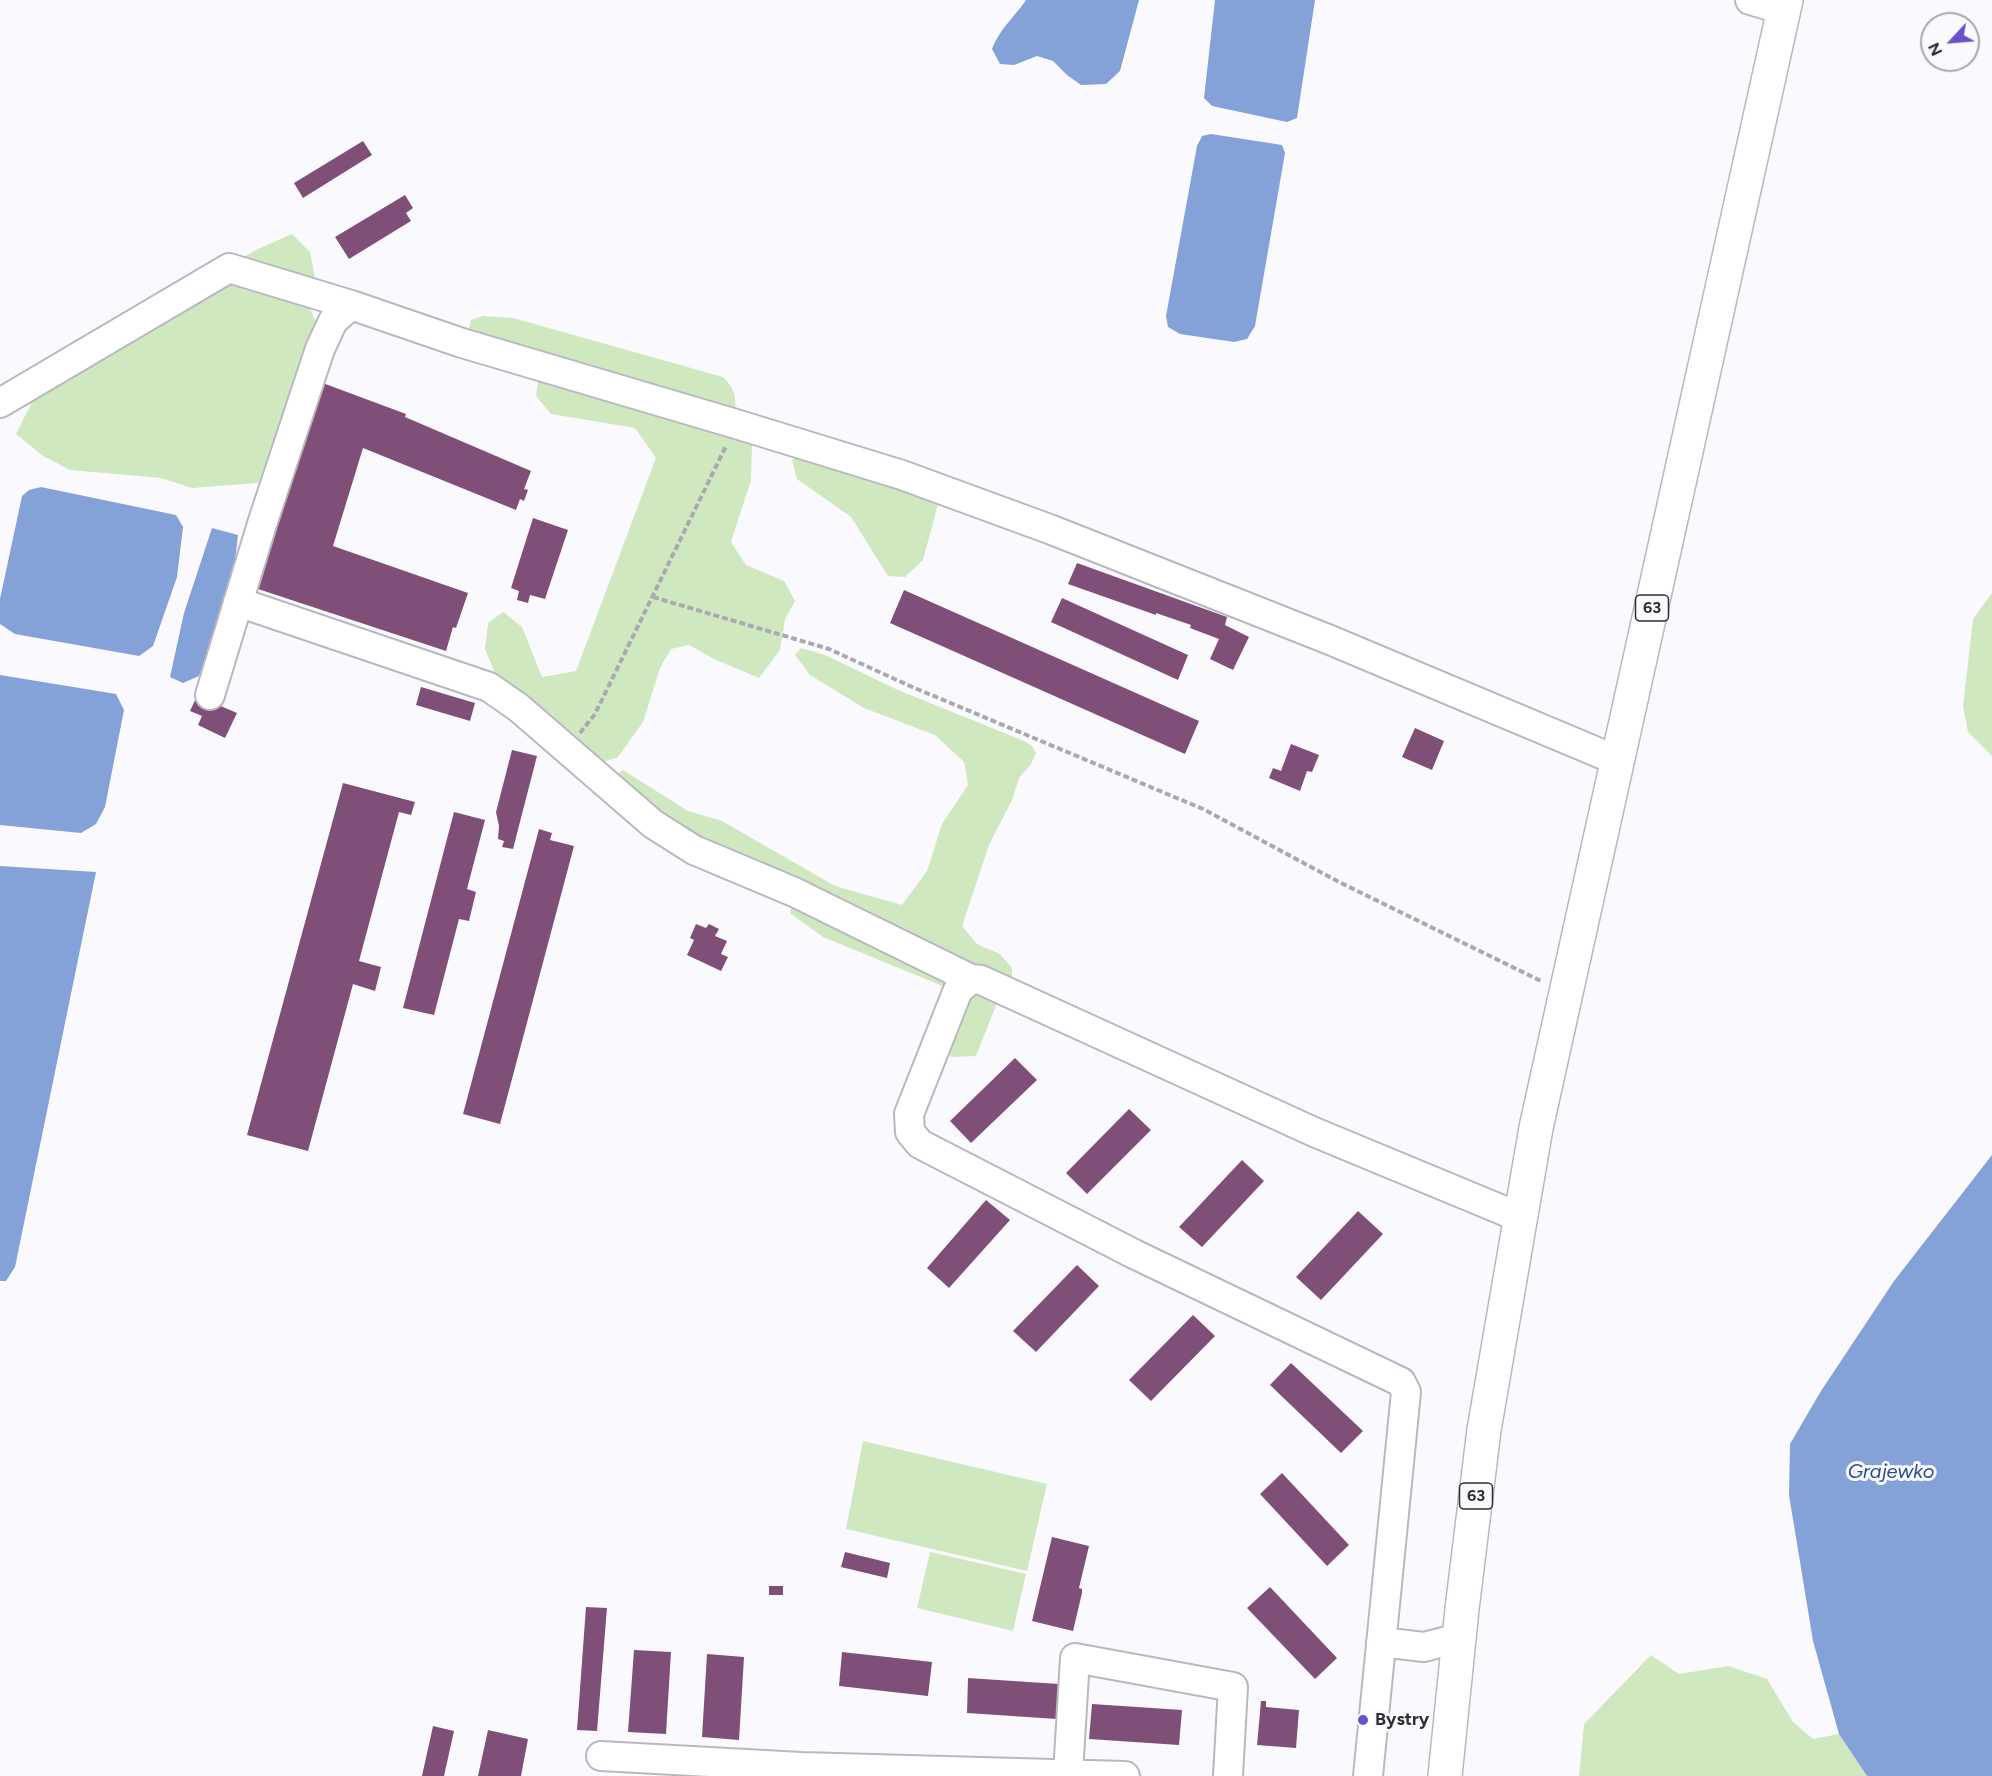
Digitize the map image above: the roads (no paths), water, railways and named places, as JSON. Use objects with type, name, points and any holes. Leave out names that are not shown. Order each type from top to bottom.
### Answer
[{"type":"main road","name":"63","points":[[1445,1776],[1484,1430],[1536,1128],[1785,5]]},
{"type":"street","points":[[1750,0],[1785,5]]},
{"type":"street","points":[[0,403],[229,268],[351,305],[462,343],[902,475],[1052,530],[1330,640],[1616,760]]},
{"type":"street","points":[[210,695],[321,349],[333,321],[351,305]]},
{"type":"street","points":[[238,602],[489,687],[519,708],[653,824],[694,850],[794,892],[971,979],[981,980],[1314,1132],[1519,1217]]},
{"type":"street","points":[[971,979],[958,990],[909,1114],[910,1132],[920,1144],[1134,1254],[1382,1371],[1401,1382],[1407,1392],[1368,1776]]},
{"type":"street","points":[[1381,1642],[1424,1647],[1459,1638]]},
{"type":"street","points":[[1068,1774],[1075,1658],[1233,1687],[1228,1776]]},
{"type":"street","points":[[602,1756],[800,1772],[1125,1776]]},
{"type":"water","points":[[1026,0],[1139,0],[1120,71],[1106,84],[1081,85],[1053,61],[1037,56],[1014,65],[1000,64],[992,49],[1003,29]]},
{"type":"water","points":[[1215,0],[1315,0],[1297,118],[1287,122],[1212,106],[1204,98]]},
{"type":"water","points":[[1211,134],[1282,145],[1285,153],[1255,326],[1247,339],[1234,342],[1180,334],[1168,327],[1166,316],[1197,146],[1202,136]]},
{"type":"water","points":[[41,487],[176,515],[183,527],[177,577],[153,646],[139,656],[15,634],[0,624],[0,599],[22,496],[29,490]]},
{"type":"water","points":[[212,528],[238,535],[232,588],[199,676],[183,683],[170,677],[184,613]]},
{"type":"water","points":[[0,675],[116,694],[124,710],[105,807],[96,824],[81,833],[0,825]]},
{"type":"water","points":[[0,866],[96,872],[15,1267],[6,1281],[0,1281]]},
{"type":"water","name":"Grajewko","points":[[1992,1155],[1992,1776],[1867,1776],[1839,1734],[1813,1641],[1789,1495],[1790,1444],[1821,1391],[1894,1281]]},
{"type":"place","name":"Bystry","points":[[1363,1720]]}]
